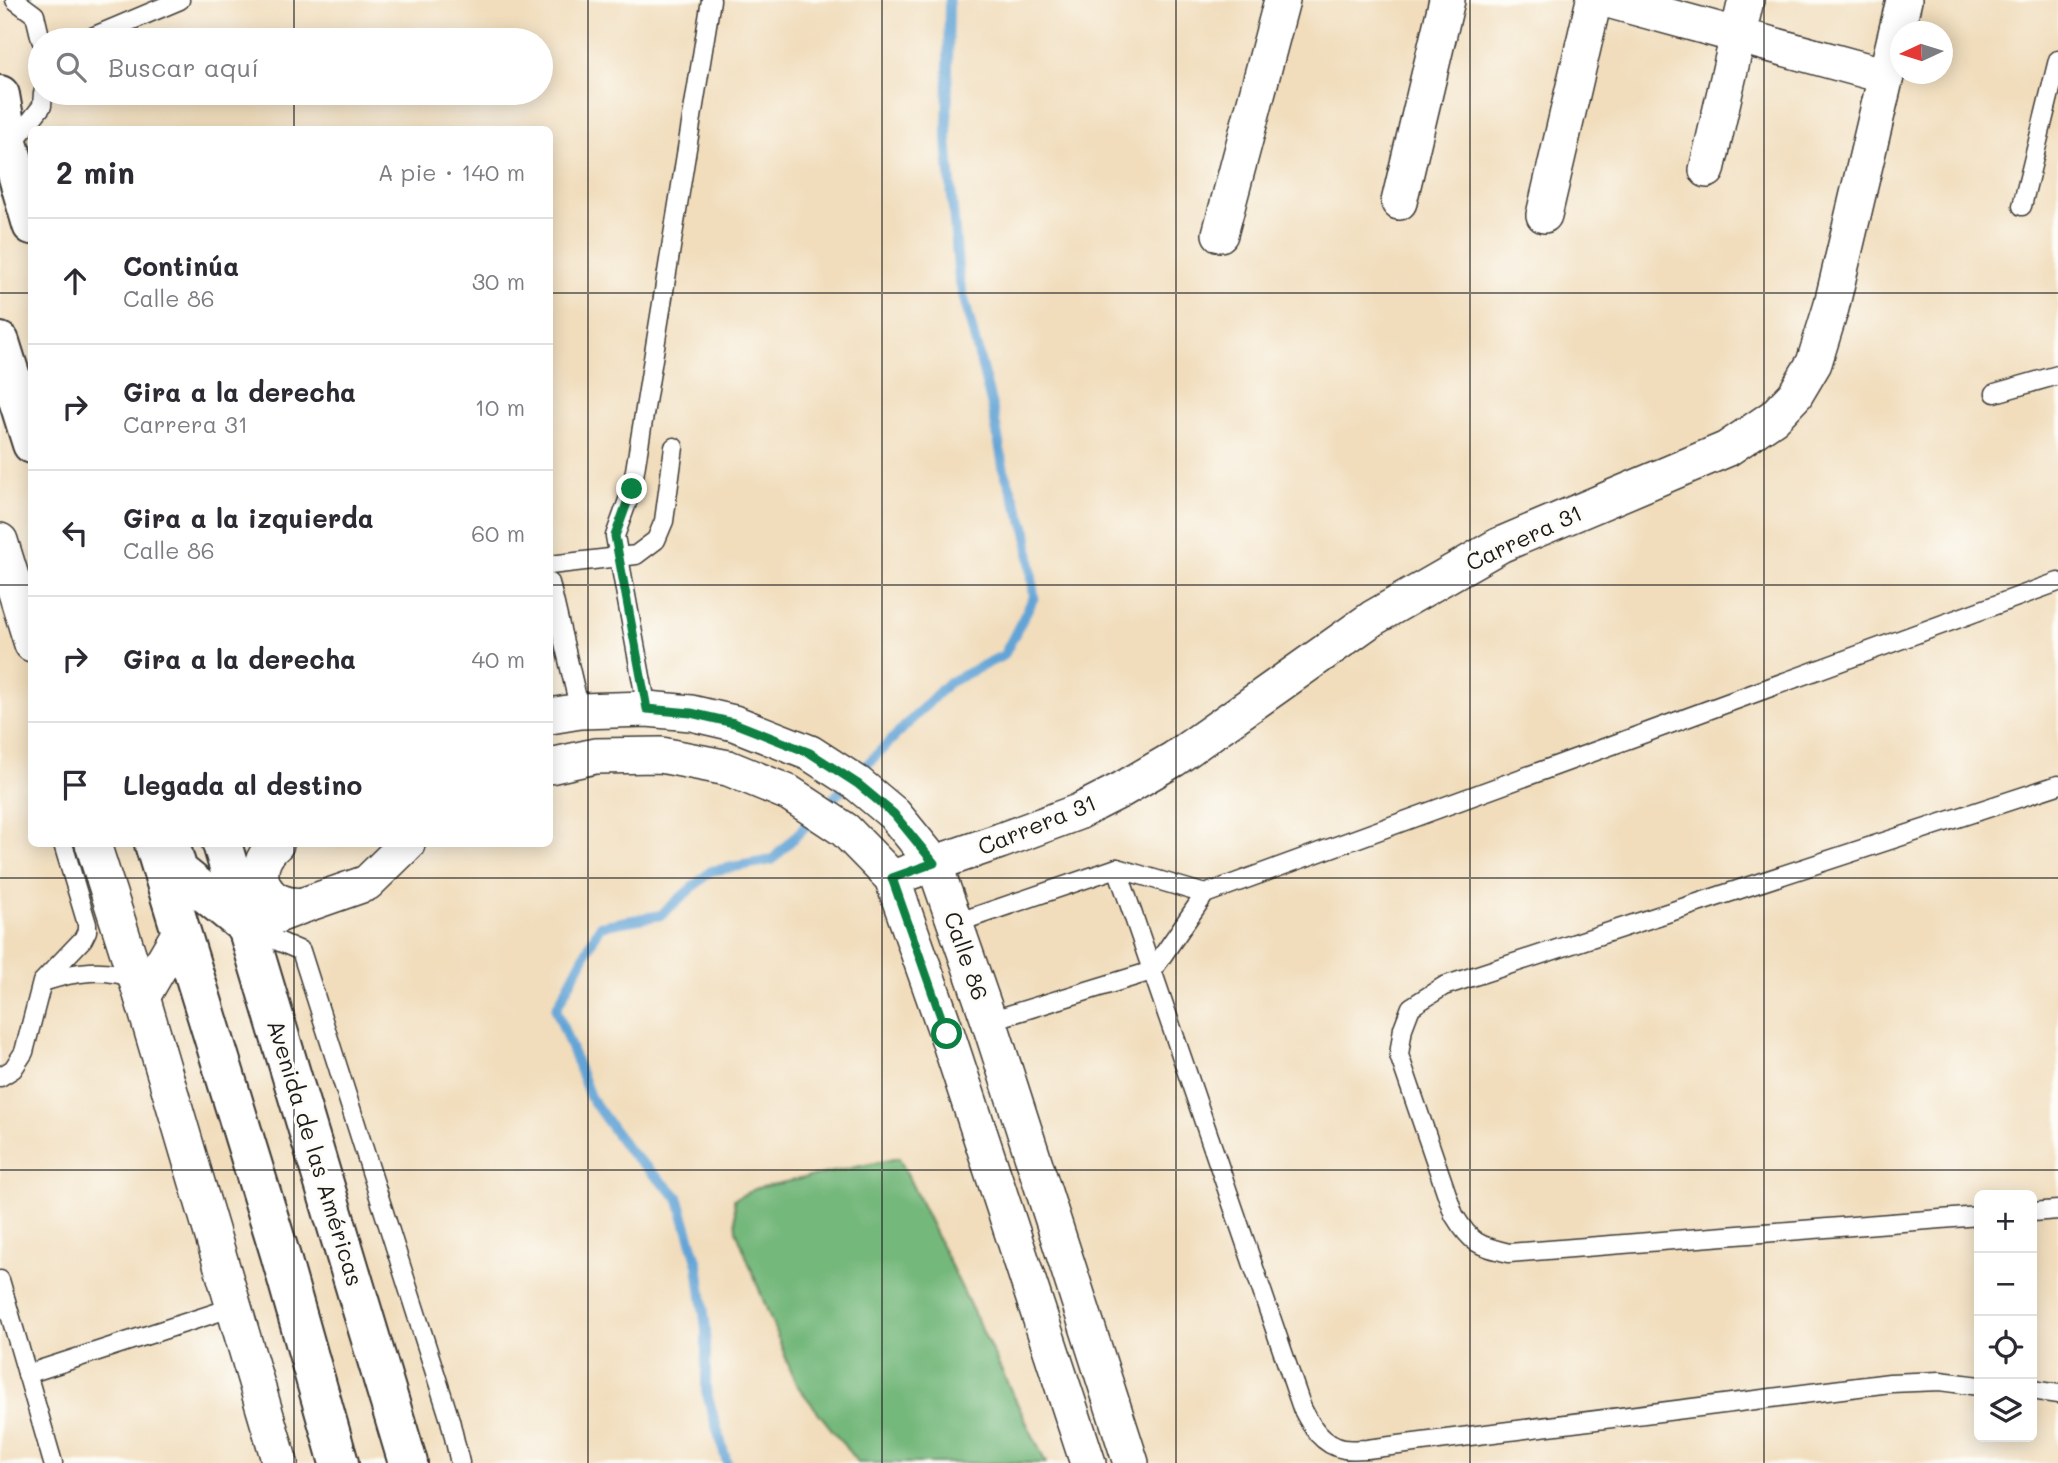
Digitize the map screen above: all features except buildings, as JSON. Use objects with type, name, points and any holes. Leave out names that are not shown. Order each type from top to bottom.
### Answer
[{"type":"main road","points":[[0,95],[9,146],[28,211]]},
{"type":"main road","points":[[0,342],[28,431]]},
{"type":"main road","points":[[155,847],[280,1254],[339,1463]]},
{"type":"main road","points":[[171,847],[178,871],[247,927]]},
{"type":"main road","points":[[180,932],[204,892],[224,849]]},
{"type":"main road","name":"Avenida de las Américas","points":[[224,849],[408,1463]]},
{"type":"street","points":[[1220,234],[1282,0]]},
{"type":"street","points":[[1399,202],[1447,0]]},
{"type":"street","points":[[1544,215],[1594,0]]},
{"type":"street","points":[[1608,0],[1886,76]]},
{"type":"street","points":[[1707,170],[1746,0]]},
{"type":"street","name":"Carrera 31","points":[[892,878],[1079,812],[1174,759],[1373,618],[1500,545],[1727,449],[1774,417],[1795,395],[1814,363],[1831,308],[1904,0]]},
{"type":"street","points":[[0,541],[28,630]]},
{"type":"street","name":"Calle 86","points":[[565,713],[647,709],[691,713],[734,723],[810,753],[858,784],[894,814],[934,863],[989,1021],[1132,1463]]},
{"type":"street","name":"Calle 86","points":[[553,765],[594,756],[662,755],[728,768],[801,800],[845,830],[892,878],[947,1034],[1088,1463]]},
{"type":"street","points":[[94,847],[280,1463]]},
{"type":"street","points":[[224,849],[245,847]]},
{"type":"street","points":[[273,847],[261,865],[266,891],[287,905],[304,905]]},
{"type":"street","points":[[247,927],[367,883],[404,847]]},
{"type":"street","points":[[913,938],[956,923]]},
{"type":"street","points":[[138,988],[180,932]]},
{"type":"street","points":[[947,1034],[989,1021]]},
{"type":"lane","points":[[15,0],[35,15],[38,28]]},
{"type":"lane","points":[[114,28],[180,0]]},
{"type":"lane","points":[[647,709],[615,536],[632,489],[711,0]]},
{"type":"lane","points":[[2022,206],[2058,60]]},
{"type":"lane","points":[[9,146],[42,105]]},
{"type":"lane","points":[[1995,393],[2058,375]]},
{"type":"lane","points":[[553,565],[636,555],[656,540],[664,521],[674,447]]},
{"type":"lane","points":[[989,1021],[1152,971],[1205,894],[2058,582]]},
{"type":"lane","points":[[553,609],[565,713]]},
{"type":"lane","points":[[1974,1216],[1509,1253],[1483,1248],[1466,1234],[1454,1216],[1399,1055],[1403,1028],[1411,1007],[1444,986],[2058,785]]},
{"type":"lane","points":[[0,1077],[13,1069],[24,1052],[42,982],[87,932],[64,847]]},
{"type":"lane","points":[[956,923],[1117,867],[1205,894]]},
{"type":"lane","points":[[1117,867],[1302,1408],[1312,1427],[1325,1441],[1344,1449],[1367,1449],[1890,1383],[1940,1381],[1974,1385]]},
{"type":"lane","points":[[247,927],[301,951],[450,1420],[460,1463]]},
{"type":"lane","points":[[42,982],[82,971],[118,973],[138,988]]},
{"type":"lane","points":[[2037,1212],[2058,1210]]},
{"type":"lane","points":[[0,1280],[53,1463]]},
{"type":"lane","points":[[27,1374],[234,1307]]},
{"type":"lane","points":[[2037,1391],[2058,1394]]},
{"type":"green space","points":[[899,1158],[1046,1463],[858,1463],[796,1384],[736,1230],[734,1199],[757,1188]]},
{"type":"waterway","points":[[727,1463],[706,1391],[706,1329],[698,1264],[678,1197],[628,1150],[590,1097],[556,1009],[600,926],[661,915],[711,871],[772,860],[948,683],[1004,655],[1034,597],[1027,532],[1004,471],[993,410],[959,279],[947,139],[949,0]]},
{"type":"route","points":[[632,489],[615,536],[647,709],[691,713],[734,723],[810,753],[858,784],[894,814],[934,863],[892,878],[947,1034]]}]
